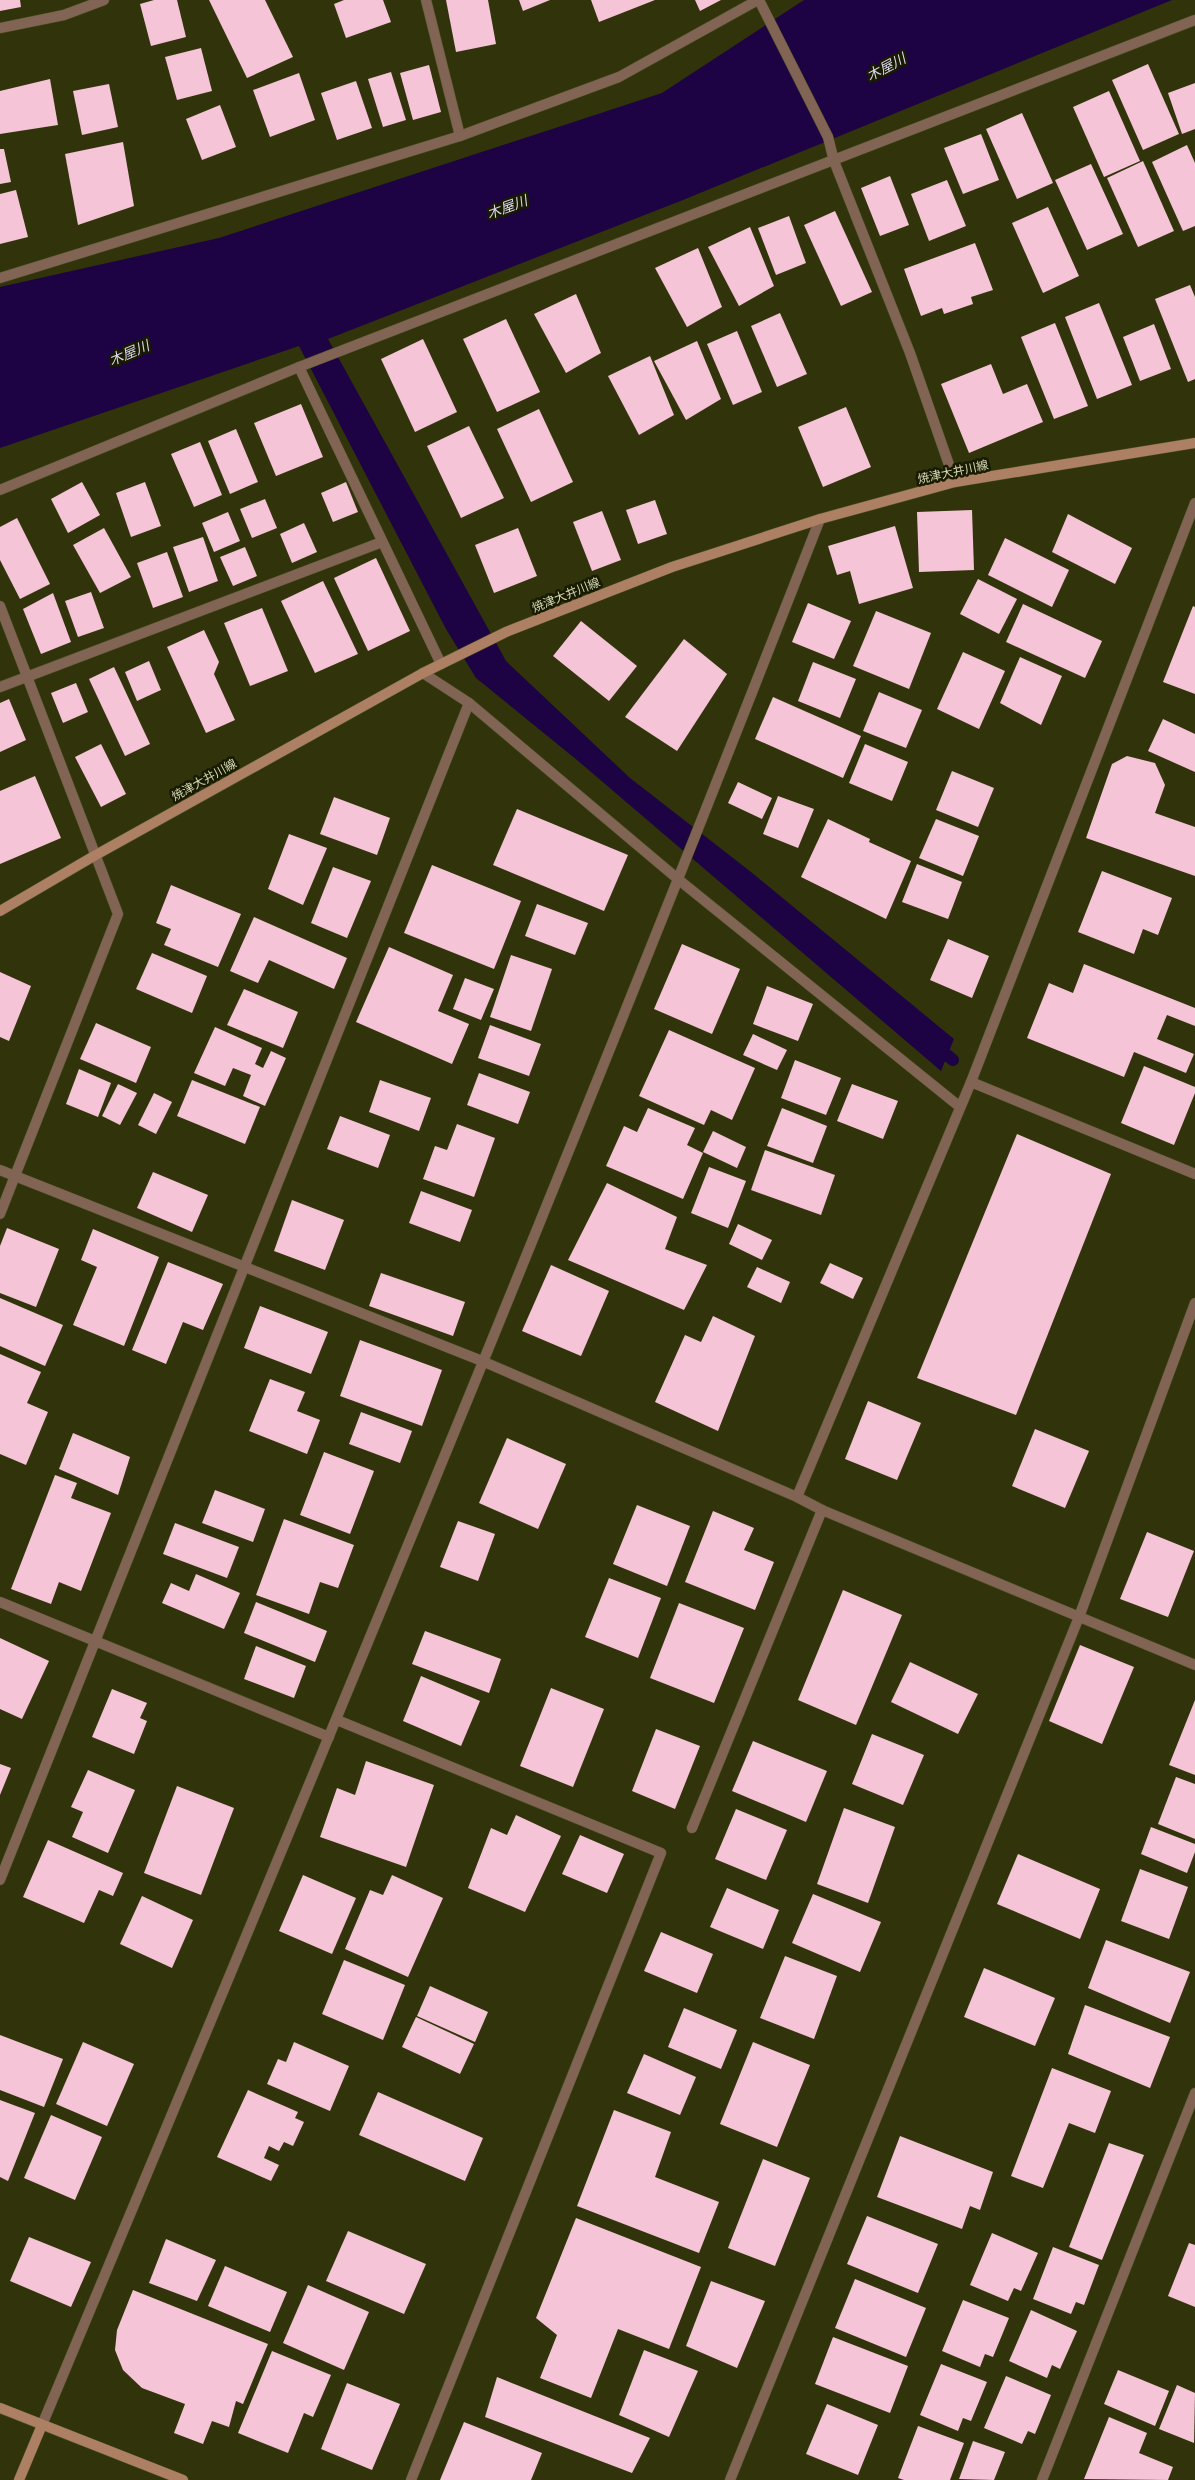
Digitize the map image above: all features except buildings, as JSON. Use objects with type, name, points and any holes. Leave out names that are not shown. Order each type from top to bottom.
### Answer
[{"type":"main road","name":"焼津大井川線","points":[[0,911],[94,856],[423,673],[506,632],[672,567],[820,519],[955,482],[1195,443]]},
{"type":"main road","points":[[0,2408],[183,2480]]},
{"type":"main road","points":[[20,2480],[42,2425]]},
{"type":"street","points":[[0,28],[64,15],[104,0]]},
{"type":"street","points":[[426,0],[460,136]]},
{"type":"street","points":[[0,278],[460,136],[619,77],[758,0],[828,137],[834,161],[910,353],[955,482]]},
{"type":"street","points":[[0,490],[299,367],[1195,20]]},
{"type":"street","points":[[299,367],[441,664]]},
{"type":"street","points":[[797,1497],[971,1082],[1195,503]]},
{"type":"street","points":[[42,2425],[337,1720],[679,880],[820,519]]},
{"type":"street","points":[[0,687],[382,542]]},
{"type":"street","points":[[0,606],[94,856],[118,914],[0,1214]]},
{"type":"street","points":[[423,673],[469,703],[679,880],[960,1106]]},
{"type":"street","points":[[0,1880],[469,703]]},
{"type":"street","points":[[971,1082],[1195,1174]]},
{"type":"street","points":[[0,1170],[482,1361],[797,1497],[822,1510],[1195,1665]]},
{"type":"street","points":[[730,2480],[1079,1617],[1195,1303]]},
{"type":"street","points":[[692,1828],[822,1510]]},
{"type":"street","points":[[0,1602],[330,1737]]},
{"type":"street","points":[[337,1720],[661,1853],[411,2480]]},
{"type":"street","points":[[1042,2480],[1195,2093]]},
{"type":"water","name":"木屋川","points":[[804,0],[1172,0],[683,200],[328,339],[506,661],[630,778],[751,872],[954,1039],[941,1071],[577,760],[476,678],[446,629],[299,346],[0,448],[0,287],[219,238],[662,93]]},
{"type":"waterway","points":[[936,1046],[953,1060]]}]
